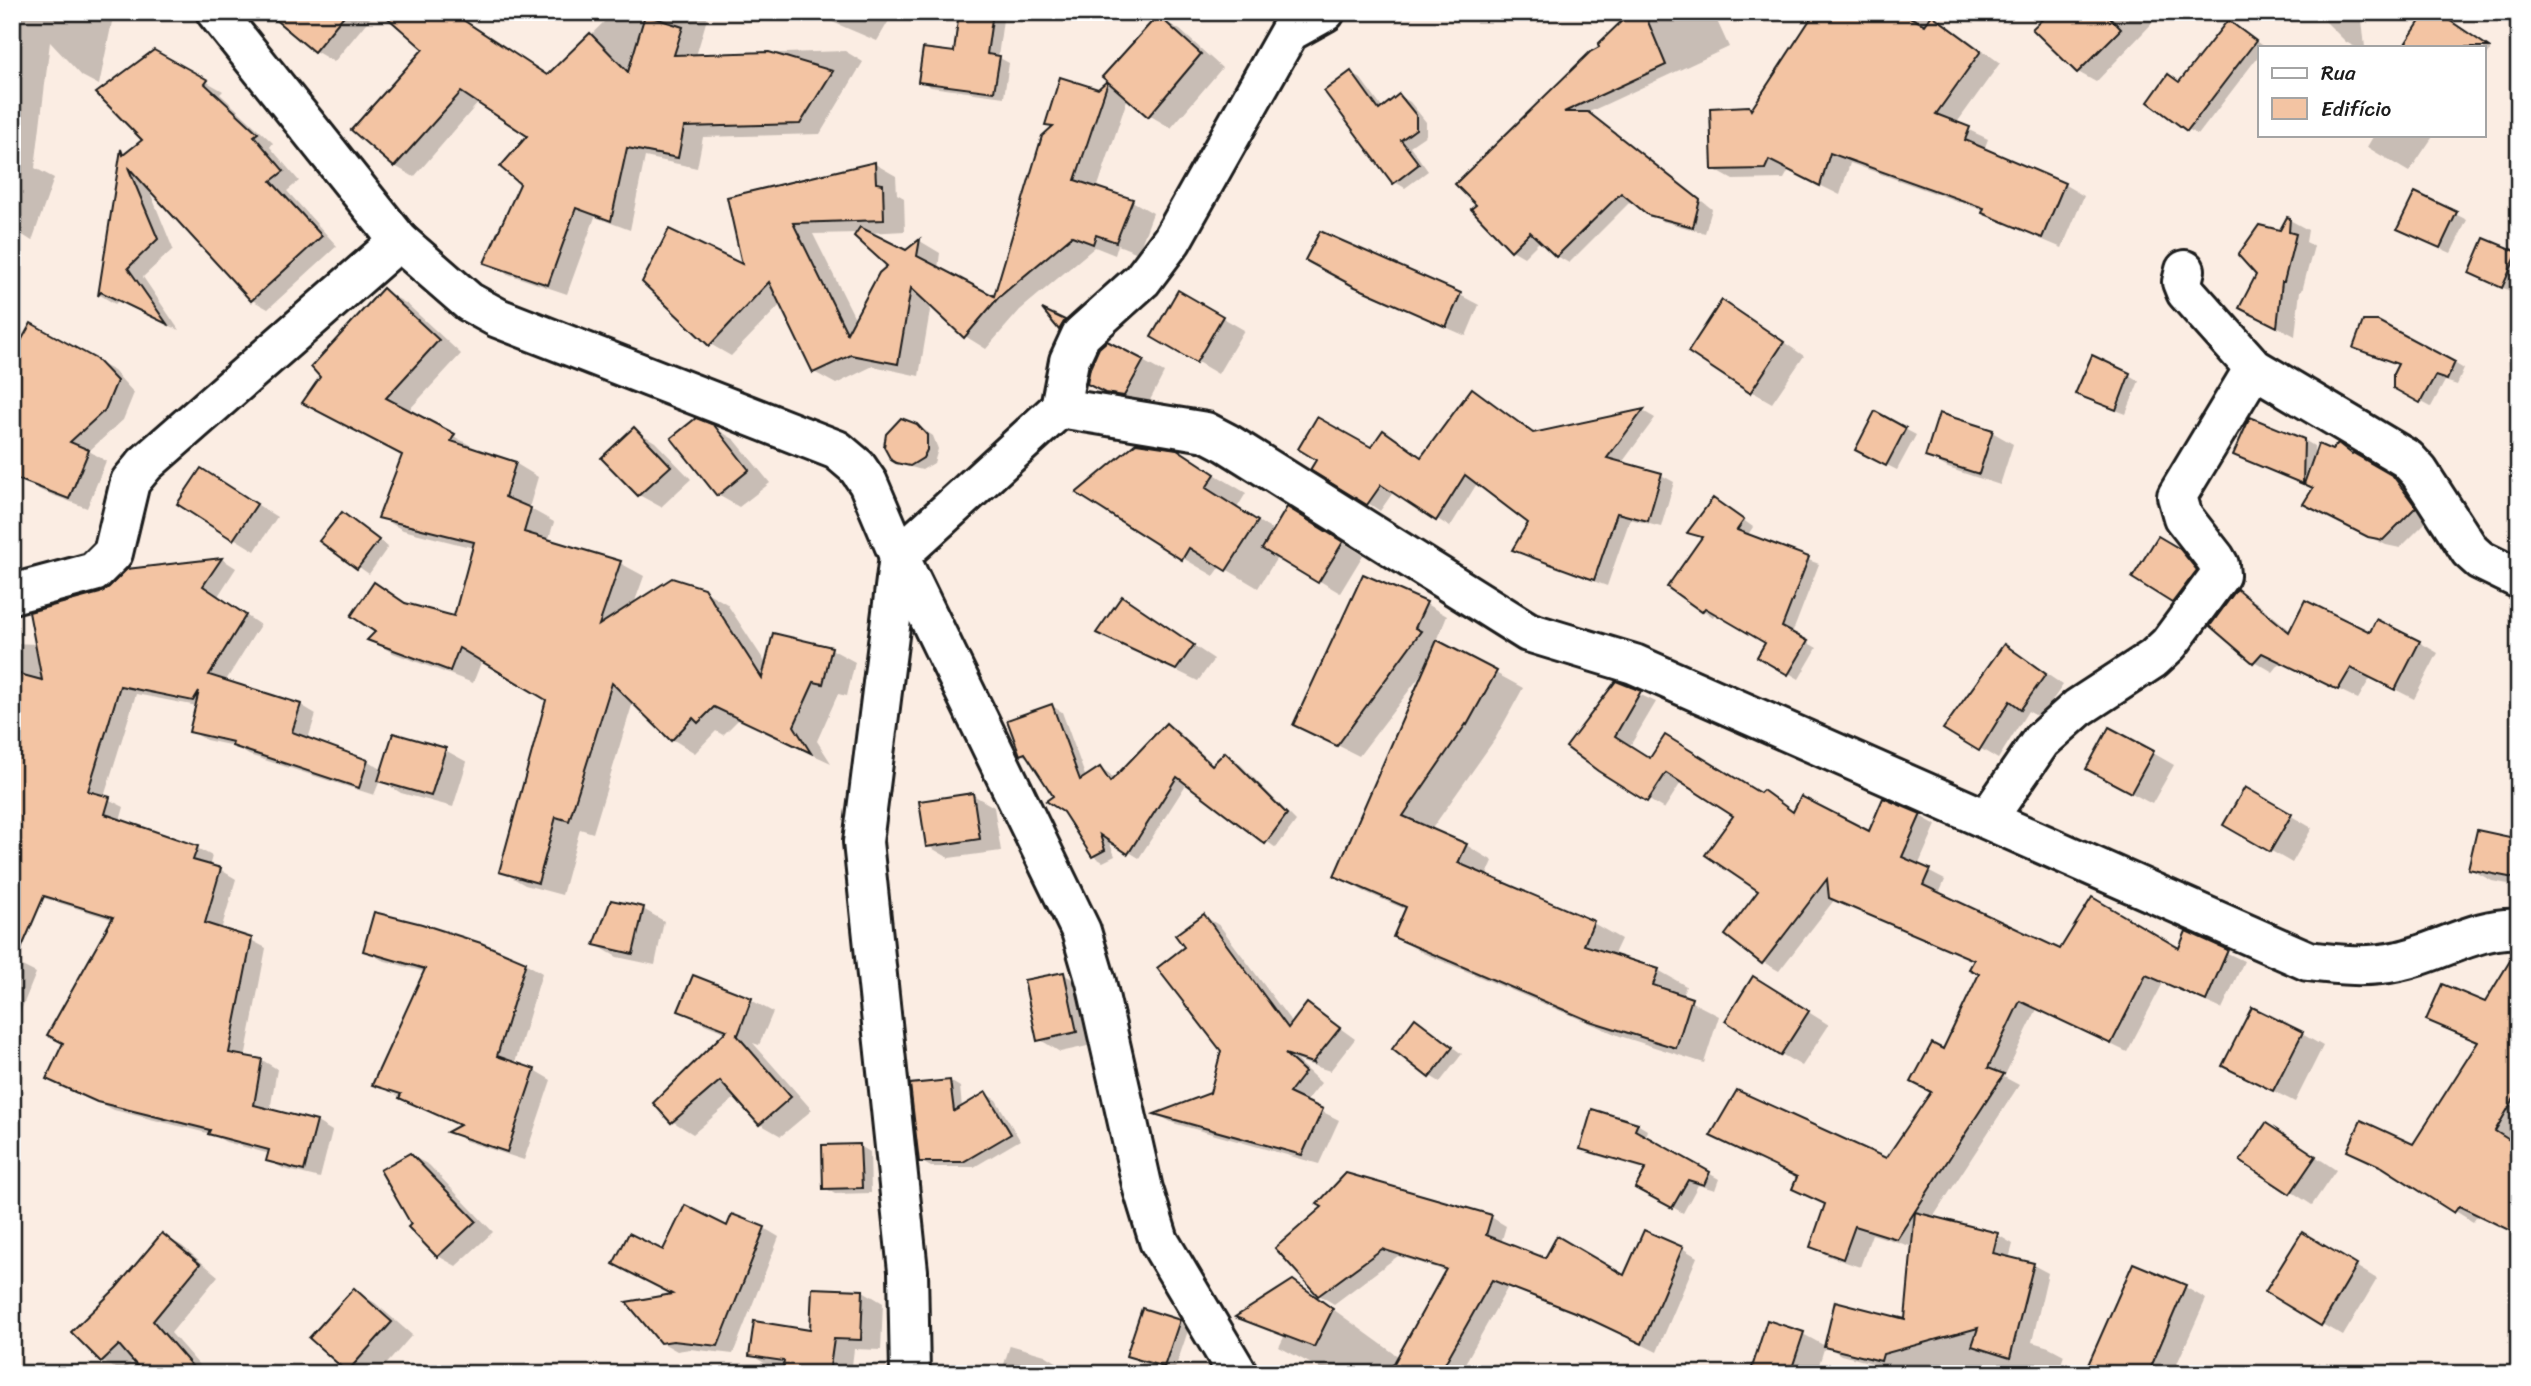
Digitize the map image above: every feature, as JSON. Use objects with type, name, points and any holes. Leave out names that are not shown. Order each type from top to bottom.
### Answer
[{"type":"street","points":[[216,12],[398,240],[469,302],[498,318],[837,450],[857,467],[868,483],[899,556],[1081,931],[1096,982],[1143,1189],[1159,1241],[1238,1374]]},
{"type":"street","points":[[910,1374],[908,1271],[863,842],[899,556],[1060,408],[1069,361],[1081,335],[1142,280],[1172,240],[1287,22],[1325,12]]},
{"type":"street","points":[[12,594],[94,572],[113,553],[130,482],[145,464],[398,240]]},
{"type":"street","points":[[2185,270],[2182,282],[2186,292],[2254,368],[2407,459],[2419,472],[2470,551],[2480,560],[2519,579]]},
{"type":"street","points":[[1988,818],[2040,741],[2078,708],[2153,659],[2168,644],[2220,575],[2215,558],[2183,517],[2177,496],[2254,368]]},
{"type":"street","points":[[1060,408],[1206,432],[1528,632],[1634,664],[2308,961],[2354,967],[2400,961],[2489,932],[2519,929]]},
{"type":"building","points":[[266,12],[347,12],[314,52]]},
{"type":"building","points":[[381,12],[451,12],[547,75],[590,33],[628,72],[645,15],[683,27],[674,55],[769,52],[833,71],[800,124],[684,127],[678,158],[627,148],[611,221],[576,208],[548,285],[484,263],[520,184],[500,167],[527,136],[461,92],[394,167],[351,130],[423,49]]},
{"type":"building","points":[[959,12],[993,12],[987,54],[1000,56],[994,92],[918,82],[923,48],[954,52]]},
{"type":"building","points":[[1631,12],[1644,12],[1666,65],[1564,112],[1588,112],[1700,200],[1693,227],[1648,215],[1621,193],[1556,257],[1530,232],[1511,251],[1471,209],[1476,205],[1455,184],[1590,52],[1599,47],[1598,44]]},
{"type":"building","points":[[1815,12],[1900,12],[1925,25],[1932,15],[1981,51],[1936,114],[1970,127],[1965,140],[2065,183],[2042,238],[1982,213],[1984,208],[1830,153],[1820,186],[1769,160],[1765,169],[1712,170],[1710,108],[1749,106],[1751,110]]},
{"type":"building","points":[[2050,12],[2105,12],[2121,29],[2077,73],[2032,29]]},
{"type":"building","points":[[2426,12],[2437,12],[2489,47],[2486,46],[2404,46]]},
{"type":"building","points":[[1158,15],[1201,54],[1148,117],[1108,82],[1075,180],[1133,199],[1116,242],[1096,235],[1093,244],[1072,236],[998,298],[964,338],[911,288],[898,364],[851,355],[813,373],[769,282],[709,346],[642,282],[669,229],[742,264],[727,197],[875,162],[876,183],[883,184],[884,220],[793,223],[847,333],[879,273],[887,266],[854,236],[860,227],[906,250],[920,239],[917,256],[994,296],[1042,136],[1053,126],[1045,125],[1060,77],[1098,89],[1107,81],[1102,77]]},
{"type":"building","points":[[2228,20],[2256,41],[2187,131],[2148,102],[2168,74],[2179,82]]},
{"type":"building","points":[[154,50],[208,80],[205,84],[258,133],[254,136],[284,171],[271,181],[322,236],[251,301],[128,167],[158,239],[128,268],[167,324],[101,292],[98,296],[121,149],[123,155],[142,140],[96,93]]},
{"type":"building","points":[[1351,71],[1379,110],[1399,94],[1416,115],[1416,129],[1401,140],[1419,164],[1393,184],[1324,91]]},
{"type":"building","points":[[2415,192],[2457,212],[2440,248],[2397,229]]},
{"type":"building","points":[[2287,217],[2290,218],[2289,232],[2296,234],[2282,282],[2277,327],[2239,308],[2256,275],[2238,255],[2259,225],[2280,230]]},
{"type":"building","points":[[1320,231],[1461,293],[1446,327],[1353,286],[1305,260]]},
{"type":"building","points":[[2484,238],[2518,252],[2502,288],[2469,273]]},
{"type":"building","points":[[383,288],[439,340],[386,398],[455,434],[451,441],[516,462],[505,497],[531,508],[524,532],[621,561],[599,625],[672,578],[704,588],[762,678],[773,633],[832,647],[823,684],[814,682],[794,726],[811,753],[714,707],[698,723],[693,718],[671,741],[612,683],[569,821],[556,817],[538,883],[499,872],[546,700],[459,648],[450,671],[367,640],[375,632],[351,616],[374,582],[405,603],[454,616],[474,542],[378,518],[402,455],[302,403],[320,377],[311,367]]},
{"type":"building","points":[[1178,290],[1223,316],[1196,363],[1151,337]]},
{"type":"building","points":[[1722,300],[1784,342],[1750,393],[1688,352]]},
{"type":"building","points":[[1042,309],[1065,320],[1059,330]]},
{"type":"building","points":[[2363,321],[2378,321],[2455,362],[2447,380],[2435,376],[2420,403],[2393,388],[2393,374],[2398,364],[2353,348]]},
{"type":"building","points":[[31,323],[96,359],[117,381],[105,410],[70,442],[89,450],[69,499],[12,477],[12,357]]},
{"type":"building","points":[[1107,341],[1144,360],[1124,396],[1105,393],[1087,384],[1090,368],[1099,348]]},
{"type":"building","points":[[2092,355],[2130,373],[2116,410],[2075,394]]},
{"type":"building","points":[[1472,388],[1533,433],[1644,409],[1607,458],[1662,473],[1648,521],[1617,513],[1594,580],[1512,550],[1528,523],[1465,475],[1436,521],[1381,485],[1367,505],[1310,470],[1316,460],[1298,449],[1317,417],[1371,447],[1383,430],[1421,457]]},
{"type":"building","points":[[1875,411],[1906,428],[1886,466],[1855,450]]},
{"type":"building","points":[[1939,413],[1993,430],[1979,474],[1925,457]]},
{"type":"building","points":[[2250,417],[2304,439],[2303,484],[2233,455]]},
{"type":"building","points":[[696,418],[714,425],[749,470],[717,496],[671,438]]},
{"type":"building","points":[[901,418],[917,424],[927,435],[927,450],[923,458],[910,466],[891,460],[884,447],[886,434]]},
{"type":"building","points":[[634,427],[671,466],[638,496],[601,458]]},
{"type":"building","points":[[1136,443],[1177,449],[1215,474],[1206,488],[1258,521],[1226,571],[1189,548],[1182,560],[1076,493]]},
{"type":"building","points":[[2338,443],[2352,454],[2393,476],[2416,507],[2383,540],[2368,537],[2303,504],[2313,488],[2304,484],[2318,444],[2332,450]]},
{"type":"building","points":[[201,468],[257,504],[233,540],[177,504]]},
{"type":"building","points":[[1713,498],[1744,520],[1737,530],[1809,557],[1782,627],[1808,641],[1788,675],[1757,657],[1765,643],[1705,608],[1702,612],[1667,587],[1702,537],[1687,533]]},
{"type":"building","points":[[1287,507],[1343,542],[1318,583],[1262,549]]},
{"type":"building","points":[[342,512],[379,540],[357,569],[319,541]]},
{"type":"building","points":[[2158,536],[2180,549],[2197,570],[2172,603],[2132,578]]},
{"type":"building","points":[[222,558],[203,586],[246,615],[209,675],[301,704],[292,732],[368,760],[359,788],[232,746],[233,742],[189,732],[199,691],[193,701],[120,686],[88,791],[110,797],[105,814],[198,846],[193,860],[221,868],[205,923],[252,938],[229,1053],[262,1059],[254,1105],[317,1121],[304,1171],[266,1161],[269,1150],[208,1134],[210,1130],[97,1102],[46,1079],[63,1043],[47,1035],[113,917],[44,896],[12,970],[12,672],[42,680],[29,612],[100,593],[127,569]]},
{"type":"building","points":[[1363,574],[1427,602],[1415,628],[1421,631],[1337,746],[1293,725]]},
{"type":"building","points":[[2237,589],[2289,632],[2305,600],[2370,632],[2376,619],[2420,641],[2395,690],[2351,668],[2338,690],[2262,653],[2253,663],[2210,626]]},
{"type":"building","points":[[1122,596],[1194,645],[1176,670],[1096,633]]},
{"type":"building","points":[[1437,640],[1497,671],[1467,725],[1403,816],[1467,844],[1458,863],[1594,921],[1584,945],[1659,969],[1653,985],[1692,998],[1676,1048],[1590,1021],[1393,937],[1406,907],[1334,876]]},
{"type":"building","points":[[2004,644],[2046,674],[2021,709],[2010,701],[1979,751],[1943,729]]},
{"type":"building","points":[[1616,681],[1641,691],[1615,736],[1650,758],[1665,735],[1760,793],[1763,790],[1793,812],[1801,796],[1869,831],[1883,798],[1921,814],[1902,857],[1930,869],[1923,885],[2060,949],[2092,897],[2179,948],[2186,931],[2228,950],[2206,1001],[2146,975],[2111,1044],[2020,1001],[1988,1068],[2004,1074],[1897,1239],[1855,1226],[1843,1259],[1810,1247],[1825,1204],[1792,1189],[1797,1177],[1710,1136],[1737,1090],[1886,1158],[1931,1092],[1911,1082],[1932,1043],[1943,1049],[1979,974],[1969,969],[1974,960],[1829,898],[1827,879],[1762,964],[1725,935],[1758,891],[1705,855],[1733,816],[1666,773],[1647,802],[1566,747]]},
{"type":"building","points":[[1052,704],[1080,780],[1100,767],[1110,782],[1166,723],[1212,765],[1225,752],[1287,814],[1265,844],[1177,777],[1128,854],[1100,835],[1105,850],[1092,857],[1063,812],[1046,801],[1053,796],[1025,753],[1020,755],[1007,720]]},
{"type":"building","points":[[2109,727],[2154,751],[2131,793],[2086,769]]},
{"type":"building","points":[[393,733],[446,748],[431,796],[378,781]]},
{"type":"building","points":[[2245,787],[2292,814],[2270,852],[2223,825]]},
{"type":"building","points":[[973,793],[980,839],[926,847],[919,801]]},
{"type":"building","points":[[2477,830],[2519,839],[2519,879],[2468,869]]},
{"type":"building","points":[[611,900],[644,907],[633,954],[594,945]]},
{"type":"building","points":[[374,912],[481,943],[526,962],[497,1056],[535,1069],[507,1152],[447,1132],[460,1125],[399,1098],[401,1094],[372,1085],[425,969],[363,951]]},
{"type":"building","points":[[1204,914],[1288,1028],[1307,1003],[1340,1028],[1313,1062],[1315,1064],[1285,1054],[1305,1072],[1289,1093],[1323,1109],[1302,1155],[1154,1114],[1210,1093],[1221,1051],[1157,968],[1184,947],[1175,935]]},
{"type":"building","points":[[2516,951],[2519,951],[2519,1090],[2495,1131],[2519,1146],[2519,1235],[2459,1206],[2454,1213],[2382,1167],[2347,1151],[2361,1120],[2413,1144],[2478,1042],[2426,1020],[2442,984],[2485,1002]]},
{"type":"building","points":[[1064,972],[1077,1032],[1037,1041],[1024,980]]},
{"type":"building","points":[[693,975],[752,998],[738,1035],[736,1034],[791,1097],[759,1125],[720,1081],[671,1123],[653,1103],[727,1030],[678,1011]]},
{"type":"building","points":[[1753,976],[1809,1011],[1780,1056],[1725,1021]]},
{"type":"building","points":[[2252,1007],[2303,1032],[2273,1091],[2222,1066]]},
{"type":"building","points":[[1415,1018],[1453,1047],[1429,1078],[1392,1049]]},
{"type":"building","points":[[950,1080],[954,1111],[986,1092],[1011,1134],[963,1162],[919,1162],[910,1084]]},
{"type":"building","points":[[1592,1109],[1638,1123],[1635,1130],[1710,1172],[1704,1185],[1688,1180],[1672,1208],[1635,1188],[1646,1168],[1580,1149]]},
{"type":"building","points":[[2266,1123],[2316,1156],[2290,1194],[2240,1161]]},
{"type":"building","points":[[860,1144],[862,1188],[823,1189],[822,1145]]},
{"type":"building","points":[[410,1153],[476,1221],[437,1257],[408,1227],[411,1224],[380,1170]]},
{"type":"building","points":[[1346,1173],[1492,1215],[1486,1235],[1545,1258],[1557,1236],[1624,1275],[1644,1230],[1683,1247],[1642,1344],[1577,1313],[1492,1280],[1439,1374],[1388,1374],[1446,1269],[1382,1249],[1318,1296],[1275,1248],[1322,1207],[1317,1204]]},
{"type":"building","points":[[685,1205],[727,1226],[732,1214],[765,1227],[718,1346],[673,1341],[660,1343],[626,1302],[672,1294],[613,1264],[629,1233],[663,1250]]},
{"type":"building","points":[[1915,1212],[1998,1233],[1993,1253],[2034,1263],[2010,1358],[1972,1346],[1978,1328],[1883,1354],[1881,1361],[1824,1347],[1835,1301],[1905,1319]]},
{"type":"building","points":[[2302,1232],[2357,1265],[2321,1326],[2265,1292]]},
{"type":"building","points":[[162,1233],[200,1264],[153,1321],[199,1374],[144,1374],[119,1345],[101,1362],[71,1332],[116,1288]]},
{"type":"building","points":[[2133,1263],[2186,1285],[2148,1374],[2084,1374]]},
{"type":"building","points":[[1293,1280],[1333,1309],[1314,1347],[1235,1317]]},
{"type":"building","points":[[354,1288],[392,1322],[347,1372],[309,1338]]},
{"type":"building","points":[[812,1288],[863,1290],[861,1340],[834,1339],[829,1374],[782,1374],[784,1361],[749,1356],[754,1321],[810,1330]]},
{"type":"building","points":[[1142,1308],[1180,1320],[1164,1367],[1126,1356]]},
{"type":"building","points":[[1767,1320],[1804,1332],[1790,1374],[1750,1374]]}]
